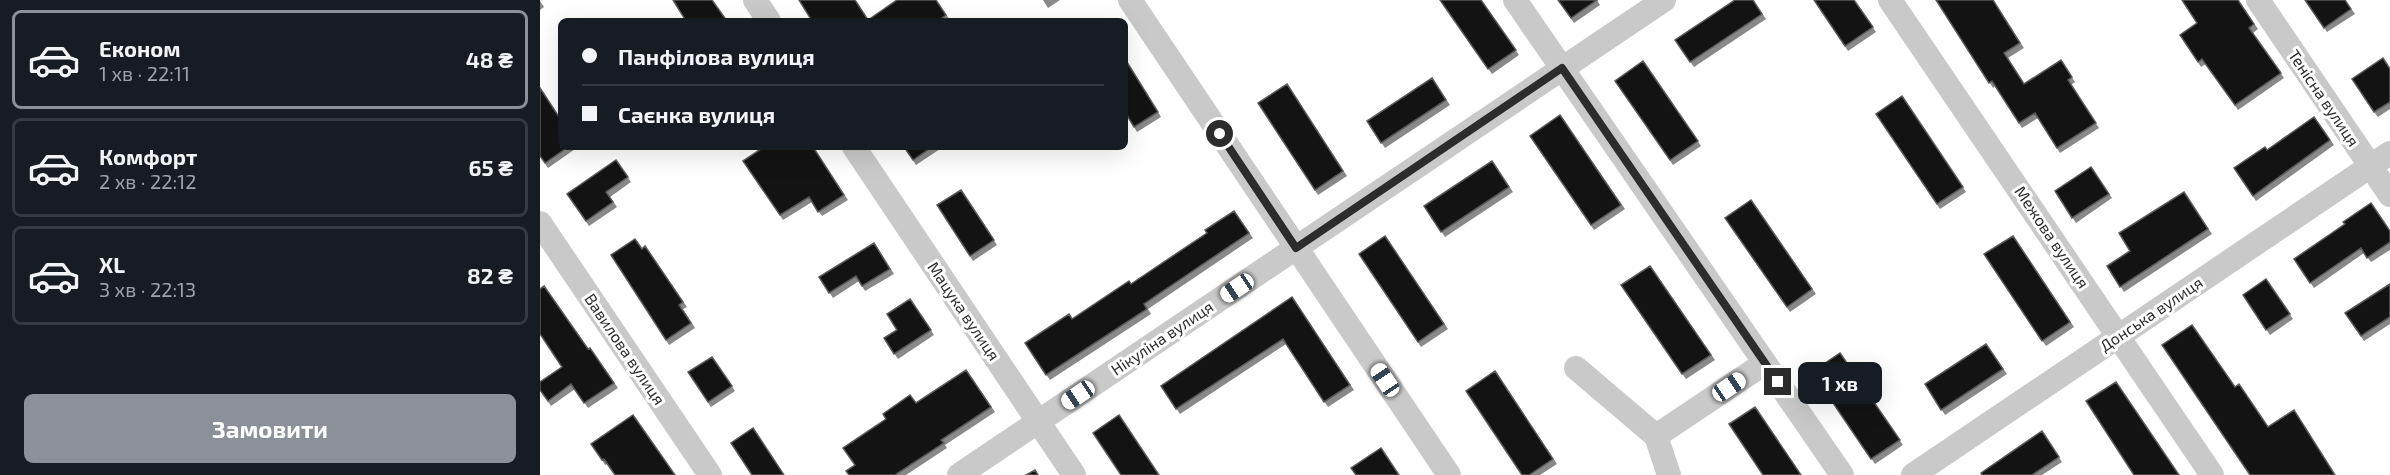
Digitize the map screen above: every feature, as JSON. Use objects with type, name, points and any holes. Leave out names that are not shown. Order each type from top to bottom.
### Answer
[{"type":"street","points":[[755,0],[767,18]]},
{"type":"street","points":[[1130,0],[1449,475]]},
{"type":"street","points":[[1515,0],[1842,475]]},
{"type":"street","name":"Нікуліна вулиця","points":[[959,475],[1664,0]]},
{"type":"street","name":"Межова вулиця","points":[[1890,0],[2212,475]]},
{"type":"street","name":"Тенісна вулиця","points":[[2259,0],[2380,160],[2390,195]]},
{"type":"street","name":"Мацука вулиця","points":[[856,150],[1074,475]]},
{"type":"street","name":"Донська вулиця","points":[[1913,475],[2380,160]]},
{"type":"street","name":"Вавилова вулиця","points":[[540,223],[710,475]]},
{"type":"street","points":[[1656,436],[1765,363]]},
{"type":"street","points":[[1576,368],[1656,436],[1670,475]]},
{"type":"building","points":[[673,0],[712,0],[725,18],[684,18]]},
{"type":"building","points":[[799,0],[855,0],[867,18],[810,18]]},
{"type":"building","points":[[897,0],[936,0],[946,15],[942,18],[871,18]]},
{"type":"building","points":[[1440,0],[1481,0],[1516,50],[1488,69]]},
{"type":"building","points":[[1558,0],[1597,0],[1571,18]]},
{"type":"building","points":[[1735,0],[1753,0],[1762,14],[1690,62],[1675,40]]},
{"type":"building","points":[[1814,0],[1854,0],[1873,27],[1845,46]]},
{"type":"building","points":[[1936,0],[1993,0],[2020,43],[2004,53],[2024,84],[2061,60],[2072,77],[2068,80],[2096,123],[2057,148],[2035,113],[2019,123],[1992,81],[1989,83]]},
{"type":"building","points":[[2182,0],[2238,0],[2254,24],[2249,28],[2281,73],[2235,105],[2202,59],[2198,62],[2180,35],[2197,23]]},
{"type":"building","points":[[2305,0],[2345,0],[2351,9],[2324,28]]},
{"type":"building","points":[[2383,58],[2390,69],[2390,102],[2374,112],[2352,79]]},
{"type":"building","points":[[1643,61],[1698,141],[1670,160],[1615,81]]},
{"type":"building","points":[[1128,64],[1158,112],[1134,127],[1128,117]]},
{"type":"building","points":[[1432,78],[1446,100],[1381,143],[1367,121]]},
{"type":"building","points":[[1287,84],[1343,171],[1315,190],[1258,103]]},
{"type":"building","points":[[540,88],[558,115],[558,150],[564,150],[545,163],[540,156]]},
{"type":"building","points":[[1902,96],[1963,187],[1937,204],[1876,114]]},
{"type":"building","points":[[1560,115],[1621,205],[1591,225],[1530,136]]},
{"type":"building","points":[[2314,117],[2330,140],[2253,196],[2234,168],[2265,147],[2267,150]]},
{"type":"building","points":[[760,150],[815,150],[844,195],[818,212],[809,197],[780,215],[743,161]]},
{"type":"building","points":[[906,150],[928,150],[913,160]]},
{"type":"building","points":[[616,160],[628,177],[606,192],[613,202],[586,221],[567,194]]},
{"type":"building","points":[[1492,161],[1509,187],[1441,232],[1424,206]]},
{"type":"building","points":[[2091,167],[2109,194],[2072,218],[2055,191]]},
{"type":"building","points":[[961,190],[994,240],[970,256],[937,205]]},
{"type":"building","points":[[2184,192],[2208,229],[2120,287],[2107,266],[2130,251],[2119,233]]},
{"type":"building","points":[[1751,200],[1812,289],[1787,307],[1725,218]]},
{"type":"building","points":[[2371,203],[2390,231],[2390,242],[2367,258],[2361,248],[2310,283],[2294,259]]},
{"type":"building","points":[[1234,211],[1249,233],[1144,304],[1147,309],[1046,375],[1025,343],[1069,314],[1072,319],[1129,281],[1131,284],[1207,233],[1205,230]]},
{"type":"building","points":[[1385,236],[1444,324],[1418,342],[1359,254]]},
{"type":"building","points":[[2013,236],[2070,322],[2042,341],[1984,254]]},
{"type":"building","points":[[635,239],[642,249],[645,246],[683,302],[679,305],[691,323],[666,340],[611,255]]},
{"type":"building","points":[[874,243],[890,269],[862,286],[856,276],[829,293],[819,277]]},
{"type":"building","points":[[1650,266],[1711,355],[1682,374],[1621,285]]},
{"type":"building","points":[[2266,279],[2290,314],[2266,330],[2243,295]]},
{"type":"building","points":[[2390,284],[2390,317],[2361,336],[2345,313]]},
{"type":"building","points":[[544,286],[614,383],[584,403],[571,384],[548,401],[540,390],[540,382],[562,367],[540,334],[540,289]]},
{"type":"building","points":[[1292,297],[1350,385],[1324,402],[1283,339],[1176,409],[1161,386]]},
{"type":"building","points":[[910,299],[931,330],[894,354],[884,338],[897,330],[887,314]]},
{"type":"building","points":[[2192,325],[2235,387],[2239,384],[2268,427],[2294,410],[2335,475],[2250,475],[2162,345]]},
{"type":"building","points":[[1986,344],[2003,369],[1941,410],[1925,384]]},
{"type":"building","points":[[1840,353],[1900,440],[1871,459],[1812,372]]},
{"type":"building","points":[[712,357],[732,386],[708,402],[688,372]]},
{"type":"building","points":[[966,370],[991,407],[941,440],[944,443],[895,475],[849,475],[846,471],[855,465],[843,448],[886,419],[883,414],[910,395],[916,403]]},
{"type":"building","points":[[1495,371],[1553,459],[1529,475],[1522,475],[1466,391]]},
{"type":"building","points":[[2116,382],[2179,475],[2134,475],[2086,401]]},
{"type":"building","points":[[1755,407],[1801,475],[1763,475],[1729,424]]},
{"type":"building","points":[[633,415],[675,475],[615,475],[604,459],[602,460],[591,444]]},
{"type":"building","points":[[1119,415],[1159,475],[1121,475],[1093,433]]},
{"type":"building","points":[[753,428],[784,475],[752,475],[731,443]]},
{"type":"building","points":[[2042,431],[2059,457],[2032,475],[1982,475],[1981,473]]},
{"type":"building","points":[[1381,448],[1399,475],[1356,475],[1351,468]]},
{"type":"building","points":[[1035,470],[1038,475],[1026,475]]},
{"type":"route","points":[[1220,134],[1296,248],[1562,68],[1778,382]]}]
